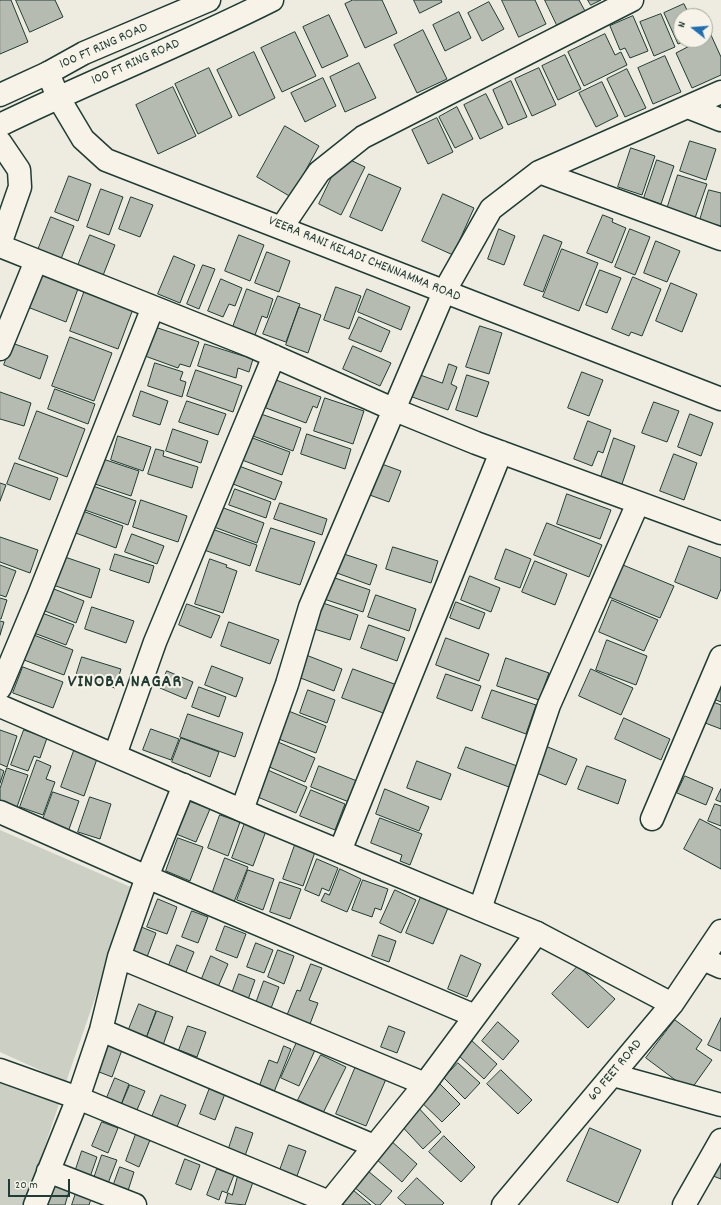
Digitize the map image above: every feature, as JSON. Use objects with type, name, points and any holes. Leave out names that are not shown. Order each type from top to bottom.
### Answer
[{"type":"street","name":"100 FT RING ROAD","points":[[0,95],[48,73],[84,52],[209,0]]},
{"type":"street","name":"100 FT RING ROAD","points":[[0,125],[58,97],[220,26],[272,0]]},
{"type":"street","points":[[282,226],[319,172],[363,137],[632,0]]},
{"type":"street","name":"VEERA RANI KELADI CHENNAMMA ROAD","points":[[48,73],[58,97],[83,138],[106,160],[282,226],[444,292],[721,399]]},
{"type":"street","points":[[242,810],[287,684],[310,607],[444,292],[491,210],[539,172],[721,92]]},
{"type":"street","points":[[688,107],[721,120]]},
{"type":"street","points":[[0,142],[19,170],[20,187],[0,245],[36,261],[274,356],[395,410],[501,452],[721,533]]},
{"type":"street","points":[[539,172],[721,239]]},
{"type":"street","points":[[0,349],[36,261]]},
{"type":"street","points":[[0,688],[40,595],[153,307]]},
{"type":"street","points":[[115,755],[155,642],[274,356]]},
{"type":"street","points":[[340,851],[501,452]]},
{"type":"street","points":[[480,909],[549,705],[638,503]]},
{"type":"street","points":[[652,819],[721,657]]},
{"type":"street","points":[[0,706],[242,810],[537,933],[672,1004]]},
{"type":"street","points":[[34,1205],[78,1098],[101,1030],[119,957],[147,878],[184,785]]},
{"type":"street","points":[[1,814],[147,878],[475,1016]]},
{"type":"street","name":"60 FEET ROAD","points":[[503,1205],[672,1004],[712,963],[721,931]]},
{"type":"street","points":[[0,1070],[78,1098],[328,1203],[425,1084],[537,933]]},
{"type":"street","points":[[119,957],[425,1084]]},
{"type":"street","points":[[101,1030],[374,1146]]},
{"type":"street","points":[[613,1075],[721,1105]]},
{"type":"street","points":[[684,1205],[721,1140]]},
{"type":"street","points":[[48,1171],[135,1205]]},
{"type":"shaded area","points":[[0,830],[133,888],[66,1082],[0,1052]]},
{"type":"shaded area","points":[[0,1072],[61,1098],[25,1205],[0,1205]]},
{"type":"building","points":[[0,0],[11,0],[28,42],[0,54]]},
{"type":"building","points":[[16,0],[55,0],[63,17],[30,32]]},
{"type":"building","points":[[353,0],[382,0],[397,33],[365,48],[345,4]]},
{"type":"building","points":[[414,0],[441,0],[442,2],[420,13]]},
{"type":"building","points":[[502,0],[535,0],[546,24],[519,37]]},
{"type":"building","points":[[545,0],[579,0],[585,11],[557,25]]},
{"type":"building","points":[[588,0],[601,0],[591,5]]},
{"type":"building","points":[[489,2],[504,29],[482,41],[468,13]]},
{"type":"building","points":[[684,4],[686,8],[675,8]]},
{"type":"building","points":[[673,9],[673,33],[664,13]]},
{"type":"building","points":[[459,12],[471,38],[445,51],[433,25]]},
{"type":"building","points":[[661,14],[673,42],[673,48],[654,56],[640,22]]},
{"type":"building","points":[[329,15],[348,56],[322,68],[303,27]]},
{"type":"building","points":[[633,16],[648,51],[630,58],[625,48],[620,50],[610,26]]},
{"type":"building","points":[[423,30],[447,79],[417,93],[394,45]]},
{"type":"building","points":[[295,32],[316,76],[282,92],[261,48]]},
{"type":"building","points":[[605,34],[615,55],[621,52],[627,65],[584,86],[568,52]]},
{"type":"building","points":[[713,39],[721,57],[721,75],[692,88],[676,53],[686,48],[713,48]]},
{"type":"building","points":[[254,52],[275,98],[239,116],[217,70]]},
{"type":"building","points":[[565,55],[581,89],[558,100],[542,66]]},
{"type":"building","points":[[665,56],[681,92],[653,104],[638,68]]},
{"type":"building","points":[[359,63],[376,98],[345,112],[330,77]]},
{"type":"building","points":[[209,68],[232,117],[198,134],[175,84]]},
{"type":"building","points":[[539,68],[556,105],[532,116],[515,79]]},
{"type":"building","points":[[627,69],[646,108],[625,117],[607,79]]},
{"type":"building","points":[[323,78],[336,106],[305,122],[291,93]]},
{"type":"building","points":[[511,81],[527,117],[508,125],[493,90]]},
{"type":"building","points":[[602,82],[618,116],[596,127],[579,93]]},
{"type":"building","points":[[173,87],[196,136],[158,154],[136,105]]},
{"type":"building","points":[[486,94],[503,128],[480,139],[464,105]]},
{"type":"building","points":[[457,107],[473,139],[455,148],[439,117]]},
{"type":"building","points":[[437,118],[453,152],[428,164],[412,130]]},
{"type":"building","points":[[285,126],[319,146],[291,197],[257,177]]},
{"type":"building","points":[[690,141],[716,149],[706,180],[680,171]]},
{"type":"building","points":[[631,148],[655,156],[642,195],[618,187]]},
{"type":"building","points":[[342,156],[365,167],[341,215],[319,204]]},
{"type":"building","points":[[657,160],[674,166],[661,204],[644,198]]},
{"type":"building","points":[[369,174],[401,188],[382,231],[350,217]]},
{"type":"building","points":[[678,175],[707,184],[695,218],[667,209]]},
{"type":"building","points":[[69,176],[91,184],[78,221],[55,212]]},
{"type":"building","points":[[101,189],[123,197],[109,235],[87,227]]},
{"type":"building","points":[[709,190],[721,193],[721,226],[700,220]]},
{"type":"building","points":[[443,194],[474,208],[453,255],[422,241]]},
{"type":"building","points":[[131,197],[153,205],[140,237],[119,229]]},
{"type":"building","points":[[603,215],[613,219],[612,222],[626,228],[612,263],[587,253]]},
{"type":"building","points":[[51,217],[74,226],[61,259],[38,250]]},
{"type":"building","points":[[499,229],[515,236],[504,265],[488,259]]},
{"type":"building","points":[[630,229],[650,237],[635,275],[615,267]]},
{"type":"building","points":[[90,235],[115,245],[102,278],[77,268]]},
{"type":"building","points":[[239,235],[264,245],[250,281],[225,271]]},
{"type":"building","points":[[544,235],[562,242],[543,292],[524,285]]},
{"type":"building","points":[[656,241],[680,251],[667,282],[644,273]]},
{"type":"building","points":[[562,249],[598,263],[579,311],[543,297]]},
{"type":"building","points":[[267,252],[290,261],[279,292],[255,283]]},
{"type":"building","points":[[174,256],[195,265],[180,303],[158,294]]},
{"type":"building","points":[[203,265],[215,269],[199,309],[187,304]]},
{"type":"building","points":[[600,270],[621,278],[607,313],[586,305]]},
{"type":"building","points":[[38,271],[79,286],[66,322],[25,306]]},
{"type":"building","points":[[633,277],[661,289],[642,336],[631,332],[629,336],[612,329]]},
{"type":"building","points":[[221,279],[242,288],[235,306],[229,304],[223,317],[208,311]]},
{"type":"building","points":[[671,283],[697,294],[682,332],[656,321]]},
{"type":"building","points":[[336,287],[361,296],[349,329],[324,320]]},
{"type":"building","points":[[247,289],[273,299],[267,318],[262,316],[255,335],[233,327]]},
{"type":"building","points":[[367,289],[410,307],[401,330],[358,312]]},
{"type":"building","points":[[85,290],[133,309],[118,349],[70,331]]},
{"type":"building","points":[[278,296],[300,304],[286,342],[263,334]]},
{"type":"building","points":[[299,307],[321,315],[308,353],[286,345]]},
{"type":"building","points":[[359,317],[390,331],[381,352],[349,339]]},
{"type":"building","points":[[480,326],[502,333],[489,374],[466,367]]},
{"type":"building","points":[[155,327],[199,342],[190,367],[180,364],[178,368],[145,356]]},
{"type":"building","points":[[70,337],[112,353],[94,401],[52,386]]},
{"type":"building","points":[[12,343],[48,356],[40,379],[4,365]]},
{"type":"building","points":[[205,344],[253,359],[249,372],[238,368],[236,378],[198,366]]},
{"type":"building","points":[[353,346],[391,363],[380,386],[343,369]]},
{"type":"building","points":[[155,363],[183,372],[180,380],[186,382],[182,397],[148,386]]},
{"type":"building","points":[[449,364],[457,367],[451,384],[457,387],[448,410],[407,395],[415,373],[442,383]]},
{"type":"building","points":[[196,370],[242,386],[233,412],[187,396]]},
{"type":"building","points":[[582,372],[603,380],[589,416],[568,408]]},
{"type":"building","points":[[467,375],[489,382],[477,417],[456,410]]},
{"type":"building","points":[[276,380],[321,397],[317,408],[313,406],[306,423],[266,408]]},
{"type":"building","points":[[55,389],[95,404],[88,424],[48,409]]},
{"type":"building","points":[[141,391],[168,401],[160,425],[133,416]]},
{"type":"building","points":[[0,392],[31,403],[24,426],[0,419]]},
{"type":"building","points":[[325,398],[364,411],[353,444],[314,431]]},
{"type":"building","points":[[187,401],[226,414],[218,435],[179,422]]},
{"type":"building","points":[[654,402],[679,411],[667,442],[642,433]]},
{"type":"building","points":[[37,411],[85,429],[67,477],[19,459]]},
{"type":"building","points":[[261,414],[301,428],[293,451],[253,436]]},
{"type":"building","points":[[690,414],[713,423],[701,456],[678,447]]},
{"type":"building","points":[[588,421],[611,430],[603,453],[598,451],[592,466],[574,459]]},
{"type":"building","points":[[173,429],[208,441],[201,463],[166,451]]},
{"type":"building","points":[[242,434],[290,452],[282,475],[234,457]]},
{"type":"building","points":[[307,434],[351,449],[345,469],[301,454]]},
{"type":"building","points":[[118,436],[151,447],[143,471],[111,460]]},
{"type":"building","points":[[614,438],[635,446],[622,484],[601,477]]},
{"type":"building","points":[[156,449],[164,451],[163,456],[198,467],[192,488],[148,474]]},
{"type":"building","points":[[674,454],[697,463],[684,500],[660,491]]},
{"type":"building","points":[[97,457],[139,471],[131,496],[89,482]]},
{"type":"building","points":[[15,463],[58,478],[50,500],[7,484]]},
{"type":"building","points":[[379,463],[401,471],[389,502],[367,494]]},
{"type":"building","points":[[239,466],[282,482],[275,500],[233,484]]},
{"type":"building","points":[[0,483],[6,485],[0,501]]},
{"type":"building","points":[[90,485],[136,501],[128,525],[82,509]]},
{"type":"building","points":[[235,489],[271,502],[266,518],[229,505]]},
{"type":"building","points":[[567,494],[611,510],[600,539],[557,524]]},
{"type":"building","points":[[141,500],[187,516],[178,542],[133,527]]},
{"type":"building","points":[[280,503],[327,519],[322,535],[274,519]]},
{"type":"building","points":[[221,507],[264,523],[257,543],[214,527]]},
{"type":"building","points":[[80,510],[123,526],[116,548],[73,532]]},
{"type":"building","points":[[547,523],[602,545],[589,577],[534,555]]},
{"type":"building","points":[[271,528],[315,542],[300,585],[256,571]]},
{"type":"building","points":[[212,529],[257,545],[250,566],[204,550]]},
{"type":"building","points":[[132,534],[164,546],[157,564],[125,552]]},
{"type":"building","points":[[0,537],[38,550],[30,573],[0,562]]},
{"type":"building","points":[[689,546],[721,558],[721,589],[717,599],[675,582]]},
{"type":"building","points":[[393,547],[438,561],[431,583],[386,569]]},
{"type":"building","points":[[506,549],[531,559],[520,588],[495,579]]},
{"type":"building","points":[[115,554],[154,566],[149,583],[110,570]]},
{"type":"building","points":[[344,554],[377,565],[370,585],[337,573]]},
{"type":"building","points":[[62,556],[100,569],[91,598],[53,585]]},
{"type":"building","points":[[210,559],[227,565],[226,567],[237,571],[223,613],[195,604]]},
{"type":"building","points":[[535,561],[567,574],[555,605],[522,592]]},
{"type":"building","points":[[0,565],[16,571],[6,597],[0,595]]},
{"type":"building","points":[[623,565],[674,586],[660,618],[609,597]]},
{"type":"building","points":[[470,576],[500,588],[491,612],[461,600]]},
{"type":"building","points":[[332,577],[370,590],[363,612],[324,599]]},
{"type":"building","points":[[54,589],[84,601],[76,623],[45,611]]},
{"type":"building","points":[[376,595],[416,609],[409,631],[368,617]]},
{"type":"building","points":[[0,598],[7,600],[1,619],[0,619]]},
{"type":"building","points":[[612,600],[658,620],[644,651],[599,632]]},
{"type":"building","points":[[320,602],[358,615],[350,640],[311,628]]},
{"type":"building","points":[[456,602],[485,613],[479,629],[450,618]]},
{"type":"building","points":[[187,604],[220,616],[211,638],[179,625]]},
{"type":"building","points":[[92,607],[134,621],[126,643],[85,629]]},
{"type":"building","points":[[42,613],[74,625],[66,645],[34,633]]},
{"type":"building","points":[[0,621],[4,622],[0,635]]},
{"type":"building","points":[[229,622],[279,640],[270,664],[221,646]]},
{"type":"building","points":[[369,625],[405,638],[397,661],[361,648]]},
{"type":"building","points":[[26,632],[73,650],[64,675],[16,657]]},
{"type":"building","points":[[446,638],[489,654],[479,681],[436,665]]},
{"type":"building","points":[[607,640],[647,656],[636,685],[596,670]]},
{"type":"building","points":[[306,655],[342,669],[334,691],[298,677]]},
{"type":"building","points":[[82,657],[121,669],[115,688],[76,676]]},
{"type":"building","points":[[506,658],[549,673],[539,700],[497,686]]},
{"type":"building","points":[[212,666],[243,678],[236,697],[205,685]]},
{"type":"building","points":[[23,667],[63,682],[53,708],[13,693]]},
{"type":"building","points":[[353,669],[397,685],[386,714],[342,698]]},
{"type":"building","points":[[591,669],[633,688],[621,715],[579,696]]},
{"type":"building","points":[[167,671],[193,682],[186,699],[160,688]]},
{"type":"building","points":[[446,674],[481,686],[472,711],[437,698]]},
{"type":"building","points":[[721,685],[721,702],[716,700]]},
{"type":"building","points":[[199,687],[226,697],[219,717],[192,707]]},
{"type":"building","points":[[308,690],[335,700],[327,723],[300,713]]},
{"type":"building","points":[[492,690],[536,705],[526,734],[482,718]]},
{"type":"building","points":[[708,700],[721,705],[721,729],[700,721]]},
{"type":"building","points":[[286,710],[326,726],[316,753],[276,738]]},
{"type":"building","points":[[188,714],[243,733],[235,757],[180,737]]},
{"type":"building","points":[[624,718],[670,739],[661,760],[615,739]]},
{"type":"building","points":[[151,729],[179,739],[171,760],[143,750]]},
{"type":"building","points":[[0,730],[17,736],[7,767],[0,764]]},
{"type":"building","points":[[24,730],[47,738],[40,758],[34,756],[28,771],[11,765]]},
{"type":"building","points":[[181,738],[219,752],[210,777],[172,762]]},
{"type":"building","points":[[278,742],[315,758],[305,782],[267,766]]},
{"type":"building","points":[[543,745],[577,759],[566,785],[532,771]]},
{"type":"building","points":[[466,747],[517,766],[509,787],[458,768]]},
{"type":"building","points":[[75,748],[98,756],[84,796],[61,787]]},
{"type":"building","points":[[37,760],[51,766],[46,779],[55,782],[43,815],[20,807]]},
{"type":"building","points":[[417,761],[451,774],[441,800],[407,788]]},
{"type":"building","points":[[319,766],[357,781],[349,802],[311,787]]},
{"type":"building","points":[[587,766],[626,780],[618,804],[578,789]]},
{"type":"building","points":[[7,768],[28,775],[17,807],[0,801],[0,789]]},
{"type":"building","points":[[263,768],[307,787],[296,813],[253,795]]},
{"type":"building","points":[[0,769],[4,771],[0,783]]},
{"type":"building","points":[[685,776],[713,788],[706,805],[677,793]]},
{"type":"building","points":[[385,789],[429,807],[419,831],[376,814]]},
{"type":"building","points":[[721,789],[721,802],[716,800]]},
{"type":"building","points":[[311,790],[345,804],[335,830],[300,816]]},
{"type":"building","points":[[53,792],[79,801],[68,832],[42,822]]},
{"type":"building","points":[[90,797],[111,804],[100,839],[78,832]]},
{"type":"building","points":[[189,801],[210,809],[196,842],[176,834]]},
{"type":"building","points":[[715,804],[721,806],[721,826],[708,821]]},
{"type":"building","points":[[220,815],[240,822],[228,856],[208,848]]},
{"type":"building","points":[[380,818],[422,834],[410,865],[400,861],[402,855],[371,843]]},
{"type":"building","points":[[700,819],[721,830],[721,869],[684,849]]},
{"type":"building","points":[[245,823],[266,831],[253,866],[232,858]]},
{"type":"building","points":[[178,838],[203,847],[190,881],[166,871]]},
{"type":"building","points":[[295,845],[315,852],[303,886],[283,879]]},
{"type":"building","points":[[225,858],[248,867],[234,902],[212,894]]},
{"type":"building","points":[[317,859],[338,868],[329,891],[322,888],[319,896],[305,890]]},
{"type":"building","points":[[340,869],[361,879],[347,912],[321,901],[325,893],[329,895]]},
{"type":"building","points":[[248,870],[274,879],[263,910],[237,900]]},
{"type":"building","points":[[363,880],[388,889],[381,910],[375,908],[372,917],[352,910]]},
{"type":"building","points":[[280,882],[301,889],[290,919],[270,912]]},
{"type":"building","points":[[395,890],[416,900],[401,933],[380,923]]},
{"type":"building","points":[[421,897],[448,908],[433,944],[406,933]]},
{"type":"building","points":[[158,899],[177,907],[167,934],[147,927]]},
{"type":"building","points":[[192,911],[208,917],[198,943],[182,937]]},
{"type":"building","points":[[139,926],[156,933],[147,957],[129,950]]},
{"type":"building","points":[[225,926],[246,934],[237,958],[216,950]]},
{"type":"building","points":[[379,935],[396,941],[389,962],[372,956]]},
{"type":"building","points":[[256,943],[273,950],[264,973],[247,967]]},
{"type":"building","points":[[177,945],[194,952],[184,977],[167,970]]},
{"type":"building","points":[[278,950],[294,956],[284,984],[268,977]]},
{"type":"building","points":[[461,955],[481,964],[467,997],[448,989]]},
{"type":"building","points":[[211,956],[228,964],[218,987],[201,981]]},
{"type":"building","points":[[311,964],[322,968],[309,1000],[318,1003],[310,1024],[287,1015],[297,990],[300,991]]},
{"type":"building","points":[[578,966],[615,999],[588,1028],[552,994]]},
{"type":"building","points":[[239,974],[255,980],[246,1005],[230,999]]},
{"type":"building","points":[[264,981],[279,987],[270,1011],[255,1006]]},
{"type":"building","points":[[139,1004],[156,1011],[145,1041],[127,1034]]},
{"type":"building","points":[[157,1011],[173,1017],[162,1048],[145,1042]]},
{"type":"building","points":[[721,1018],[721,1051],[708,1045]]},
{"type":"building","points":[[675,1020],[702,1040],[696,1049],[712,1060],[690,1091],[646,1058]]},
{"type":"building","points":[[498,1022],[519,1041],[503,1060],[482,1041]]},
{"type":"building","points":[[188,1026],[206,1032],[197,1057],[179,1050]]},
{"type":"building","points":[[389,1026],[405,1032],[397,1053],[381,1047]]},
{"type":"building","points":[[471,1040],[497,1064],[484,1079],[458,1055]]},
{"type":"building","points":[[297,1042],[315,1050],[299,1086],[281,1078]]},
{"type":"building","points":[[103,1043],[122,1050],[112,1077],[94,1070]]},
{"type":"building","points":[[284,1046],[291,1049],[272,1097],[257,1092],[269,1060],[277,1063]]},
{"type":"building","points":[[321,1055],[346,1067],[323,1113],[298,1100]]},
{"type":"building","points":[[458,1063],[480,1083],[465,1099],[444,1078]]},
{"type":"building","points":[[356,1066],[386,1079],[366,1126],[336,1114]]},
{"type":"building","points":[[501,1070],[532,1100],[518,1114],[487,1084]]},
{"type":"building","points":[[115,1078],[129,1084],[119,1110],[104,1105]]},
{"type":"building","points":[[434,1078],[460,1104],[442,1122],[416,1097]]},
{"type":"building","points":[[130,1085],[145,1091],[134,1117],[119,1111]]},
{"type":"building","points":[[211,1085],[226,1091],[215,1120],[200,1114]]},
{"type":"building","points":[[161,1095],[186,1105],[177,1127],[152,1117]]},
{"type":"building","points":[[415,1104],[441,1132],[423,1149],[397,1121]]},
{"type":"building","points":[[102,1122],[118,1128],[108,1153],[92,1146]]},
{"type":"building","points":[[236,1127],[253,1133],[245,1156],[228,1151]]},
{"type":"building","points":[[590,1128],[641,1150],[618,1203],[567,1181]]},
{"type":"building","points":[[136,1134],[150,1140],[139,1167],[126,1161]]},
{"type":"building","points":[[444,1136],[475,1167],[461,1182],[429,1152]]},
{"type":"building","points":[[390,1140],[417,1164],[402,1182],[375,1158]]},
{"type":"building","points":[[289,1145],[306,1151],[297,1176],[280,1170]]},
{"type":"building","points":[[82,1151],[97,1157],[89,1180],[74,1175]]},
{"type":"building","points":[[102,1155],[117,1160],[107,1186],[93,1181]]},
{"type":"building","points":[[721,1157],[721,1179],[713,1176]]},
{"type":"building","points":[[185,1159],[200,1165],[191,1190],[176,1184]]},
{"type":"building","points":[[120,1167],[134,1172],[126,1197],[111,1192]]},
{"type":"building","points":[[217,1169],[234,1175],[227,1193],[222,1191],[219,1200],[207,1195]]},
{"type":"building","points":[[368,1171],[392,1191],[380,1205],[376,1205],[354,1187]]},
{"type":"building","points":[[238,1176],[253,1182],[245,1205],[225,1203],[228,1193],[232,1195]]},
{"type":"building","points":[[417,1178],[444,1203],[442,1205],[406,1205],[398,1198]]},
{"type":"building","points":[[54,1186],[69,1191],[65,1205],[48,1205]]},
{"type":"building","points":[[353,1190],[371,1205],[344,1205],[342,1203]]},
{"type":"building","points":[[76,1193],[91,1199],[89,1205],[72,1205]]},
{"type":"district","name":"VINOBA NAGAR","points":[[125,684]]}]
